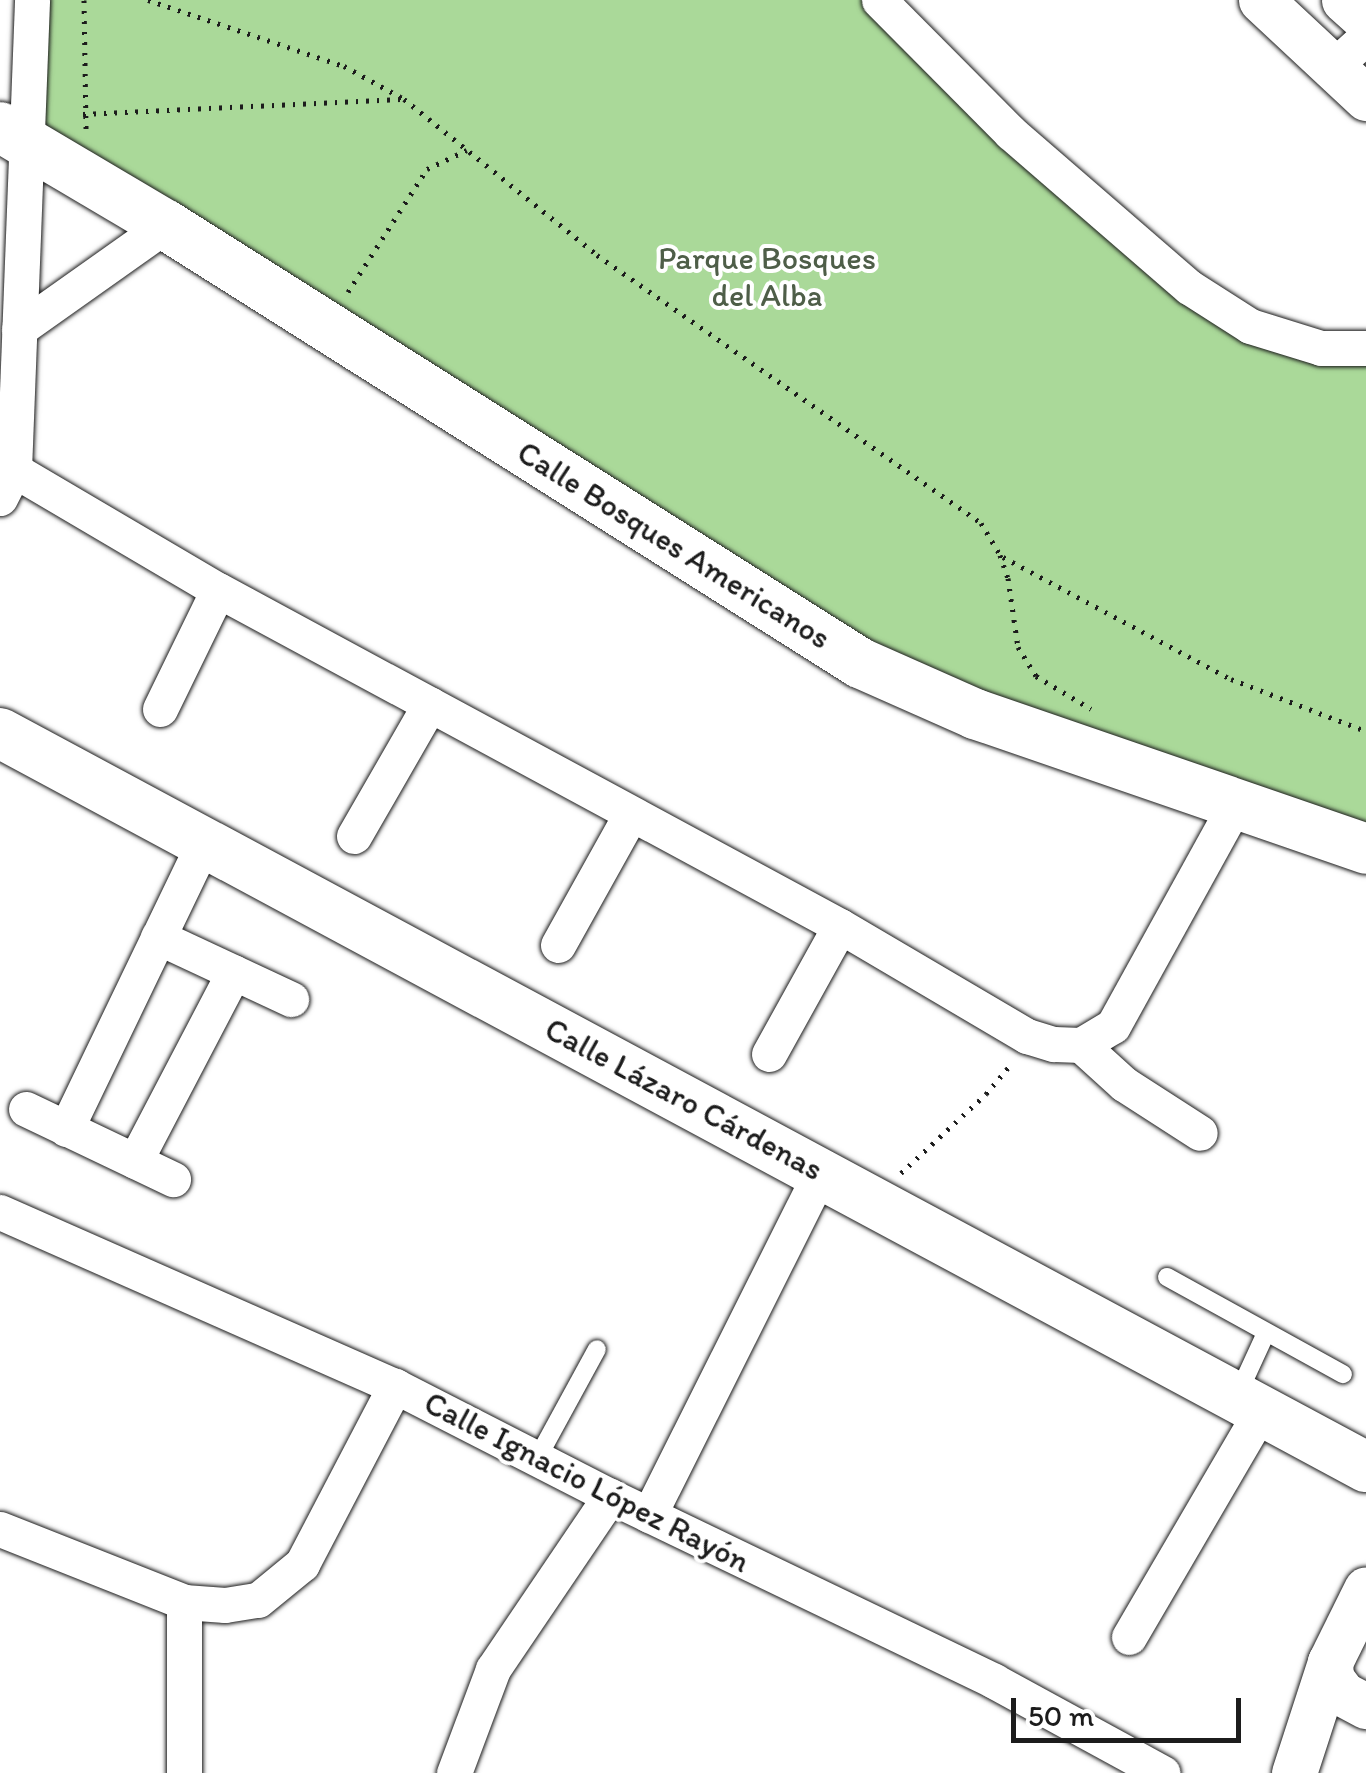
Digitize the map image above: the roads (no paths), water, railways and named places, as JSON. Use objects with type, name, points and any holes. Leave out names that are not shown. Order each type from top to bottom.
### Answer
[{"type":"main road","name":"Calle Bosques Americanos","points":[[15,135],[860,663],[975,714],[1366,849]]},
{"type":"main road","name":"Calle Lázaro Cárdenas","points":[[0,733],[1366,1467]]},
{"type":"street","points":[[32,0],[15,135],[19,329],[7,484],[218,590],[840,926],[1026,1036],[1081,1045],[1124,1084],[1200,1134]]},
{"type":"street","points":[[879,0],[1011,133],[1189,287],[1250,326],[1320,348],[1366,348]]},
{"type":"street","points":[[1261,0],[1366,98]]},
{"type":"street","points":[[1344,0],[1366,20]]},
{"type":"street","points":[[1334,67],[1366,37]]},
{"type":"street","points":[[19,329],[166,226]]},
{"type":"street","points":[[160,709],[218,590]]},
{"type":"street","points":[[354,836],[430,704]]},
{"type":"street","points":[[1081,1045],[1113,1026],[1234,804]]},
{"type":"street","points":[[558,945],[632,814]]},
{"type":"street","points":[[66,1129],[203,844]]},
{"type":"street","points":[[769,1054],[840,926]]},
{"type":"street","points":[[158,936],[291,999]]},
{"type":"street","points":[[135,1162],[234,972]]},
{"type":"street","points":[[26,1109],[173,1180]]},
{"type":"street","points":[[648,1514],[821,1172]]},
{"type":"street","name":"Calle Ignacio López Rayón","points":[[0,1212],[396,1386],[610,1496],[994,1681],[1164,1773]]},
{"type":"street","points":[[0,1529],[184,1602],[226,1605],[258,1600],[302,1564],[396,1386]]},
{"type":"street","points":[[1130,1636],[1248,1406]]},
{"type":"street","points":[[454,1773],[493,1669],[610,1496]]},
{"type":"street","points":[[1294,1773],[1330,1662],[1366,1589]]},
{"type":"street","points":[[184,1602],[184,1773]]},
{"type":"street","points":[[1330,1662],[1332,1678],[1343,1694],[1366,1706]]},
{"type":"lane","points":[[1167,1277],[1344,1374]]},
{"type":"lane","points":[[1248,1406],[1266,1333]]},
{"type":"lane","points":[[537,1459],[597,1349]]},
{"type":"park label","name":"Parque Bosques del Alba","points":[[767,278]]}]
